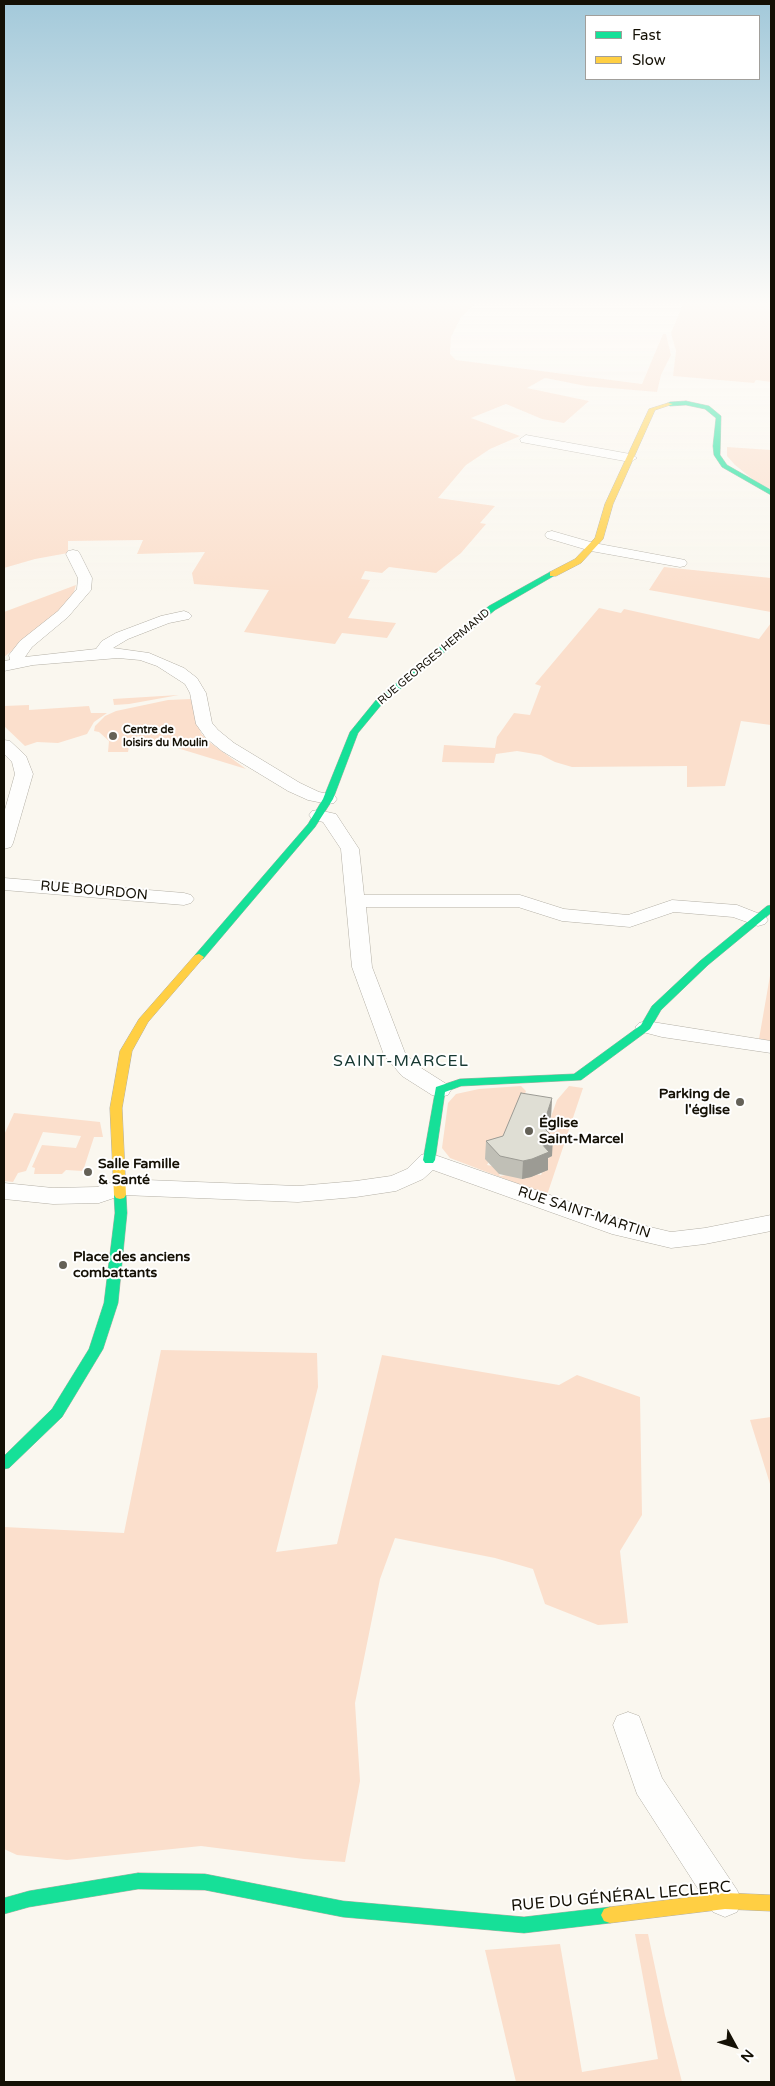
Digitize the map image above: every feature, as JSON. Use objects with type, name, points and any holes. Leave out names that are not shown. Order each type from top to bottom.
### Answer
[{"type":"street","name":"RUE GEORGES HERMAND","points":[[121,1187],[116,1108],[126,1052],[143,1021],[312,825],[323,807],[354,732],[379,702],[492,608],[578,561],[599,539],[610,504],[652,409],[666,404],[686,403],[707,407],[719,417],[716,446],[717,455],[724,466],[771,493]]},
{"type":"street","points":[[526,439],[630,458]]},
{"type":"street","points":[[552,535],[591,547],[632,550],[680,562]]},
{"type":"street","points":[[10,666],[26,644],[63,614],[84,590],[85,578],[73,554]]},
{"type":"street","points":[[101,654],[108,644],[122,636],[166,619],[184,616]]},
{"type":"street","points":[[10,666],[68,655],[101,654],[143,656],[163,663],[178,671],[190,681],[198,693],[204,724],[212,734],[228,747],[294,787],[314,796],[350,849],[362,967],[395,1055],[410,1071],[440,1090]]},
{"type":"street","points":[[4,745],[20,760],[24,774],[4,843]]},
{"type":"street","name":"RUE BOURDON","points":[[4,884],[184,899]]},
{"type":"street","points":[[356,901],[520,901],[562,915],[630,921],[672,906],[764,914]]},
{"type":"street","points":[[440,1090],[460,1083],[577,1077],[646,1027],[656,1008],[704,962],[764,914]]},
{"type":"street","points":[[646,1027],[771,1047]]},
{"type":"street","points":[[4,1190],[53,1196],[99,1195],[121,1187],[298,1194],[356,1190],[396,1183],[415,1174],[429,1160],[440,1090]]},
{"type":"street","name":"RUE SAINT-MARTIN","points":[[429,1160],[620,1228],[671,1240],[705,1236],[771,1223]]},
{"type":"street","points":[[4,1464],[57,1413],[96,1349],[111,1303],[121,1213],[121,1187]]},
{"type":"street","points":[[628,1725],[648,1784],[725,1901]]},
{"type":"street","name":"RUE DU GÉNÉRAL LECLERC","points":[[4,1906],[30,1899],[138,1881],[205,1882],[343,1910],[524,1926],[725,1901],[771,1903]]},
{"type":"street","points":[[12,1891],[30,1899]]},
{"type":"shaded area","points":[[4,399],[581,399],[589,401],[564,423],[542,419],[506,404],[471,418],[520,436],[490,449],[466,465],[438,498],[495,506],[480,523],[486,524],[461,553],[436,573],[389,567],[382,573],[365,571],[361,579],[370,580],[348,618],[396,623],[387,638],[342,633],[335,644],[244,632],[269,590],[194,584],[192,573],[205,552],[137,554],[143,540],[68,541],[68,553],[35,559],[4,568]]},
{"type":"shaded area","points":[[727,447],[771,450],[771,489],[755,481],[735,465],[727,456]]},
{"type":"shaded area","points":[[664,567],[771,578],[771,612],[649,590]]},
{"type":"shaded area","points":[[76,585],[72,598],[59,614],[4,657],[4,612]]},
{"type":"shaded area","points":[[599,608],[621,613],[624,609],[759,639],[771,623],[771,725],[741,721],[725,786],[687,787],[687,766],[572,767],[541,755],[517,751],[496,754],[494,763],[442,762],[444,745],[495,748],[497,737],[514,713],[530,715],[541,686],[535,684]]},
{"type":"shaded area","points":[[179,695],[114,705],[113,699]]},
{"type":"shaded area","points":[[191,699],[201,733],[208,741],[246,769],[138,736],[130,741],[128,752],[108,752],[109,741],[99,732],[94,731],[95,726],[105,716],[116,711],[168,700]]},
{"type":"shaded area","points":[[29,705],[29,710],[89,706],[91,713],[107,713],[94,722],[87,734],[58,743],[37,742],[25,746],[4,726],[4,706]]},
{"type":"shaded area","points":[[771,970],[771,1041],[759,1039]]},
{"type":"shaded area","points":[[521,1086],[526,1091],[518,1111],[487,1165],[503,1168],[499,1174],[500,1176],[524,1172],[541,1175],[549,1157],[552,1156],[538,1153],[557,1100],[569,1086],[583,1088],[547,1195],[450,1158],[442,1148],[448,1103],[456,1094],[479,1089]]},
{"type":"shaded area","points":[[14,1113],[100,1122],[103,1137],[94,1137],[83,1171],[66,1170],[62,1174],[34,1174],[35,1168],[32,1167],[42,1145],[76,1148],[81,1136],[43,1132],[26,1171],[18,1173],[13,1182],[4,1181],[4,1135]]},
{"type":"shaded area","points":[[161,1350],[317,1353],[318,1387],[276,1552],[337,1544],[382,1355],[559,1385],[577,1375],[640,1397],[642,1515],[620,1551],[628,1623],[598,1625],[545,1604],[533,1569],[495,1558],[395,1538],[380,1579],[355,1703],[360,1781],[345,1862],[304,1859],[201,1846],[67,1860],[17,1855],[4,1849],[4,1527],[124,1533]]},
{"type":"shaded area","points":[[771,1417],[771,1487],[750,1420]]},
{"type":"shaded area","points":[[635,1934],[648,1934],[665,2015],[682,2082],[516,2082],[485,1950],[560,1944],[582,2072],[658,2059]]},
{"type":"building","name":"Église Saint-Marcel","points":[[521,1093],[552,1098],[543,1126],[553,1138],[541,1143],[549,1152],[523,1161],[500,1156],[486,1141],[503,1136]]},
{"type":"traffic: fast","points":[[670,404],[686,403],[707,407],[719,417],[716,446],[717,455],[724,466],[771,493]]},
{"type":"traffic: fast","points":[[199,957],[312,825],[328,799],[354,732],[379,702],[492,608],[553,574]]},
{"type":"traffic: fast","points":[[429,1160],[440,1090],[460,1083],[577,1077],[646,1027],[656,1008],[704,963],[771,908]]},
{"type":"traffic: fast","points":[[4,1464],[57,1413],[96,1349],[111,1303],[121,1213],[120,1195]]},
{"type":"traffic: fast","points":[[4,1906],[29,1899],[138,1881],[205,1882],[343,1909],[524,1925],[610,1915]]},
{"type":"traffic: slow","points":[[553,574],[578,561],[599,539],[609,504],[652,409],[670,404]]},
{"type":"traffic: slow","points":[[120,1195],[116,1108],[126,1051],[143,1021],[199,957]]},
{"type":"traffic: slow","points":[[610,1915],[725,1901],[771,1903]]},
{"type":"place","name":"Centre de loisirs du Moulin","points":[[113,736]]},
{"type":"place","name":"Parking de l'église","points":[[740,1102]]},
{"type":"place","name":"Église Saint-Marcel","points":[[529,1131]]},
{"type":"place","name":"Salle Famille & Santé","points":[[88,1172]]},
{"type":"place","name":"Place des anciens combattants","points":[[63,1265]]},
{"type":"district","name":"SAINT-MARCEL","points":[[401,1062]]}]
